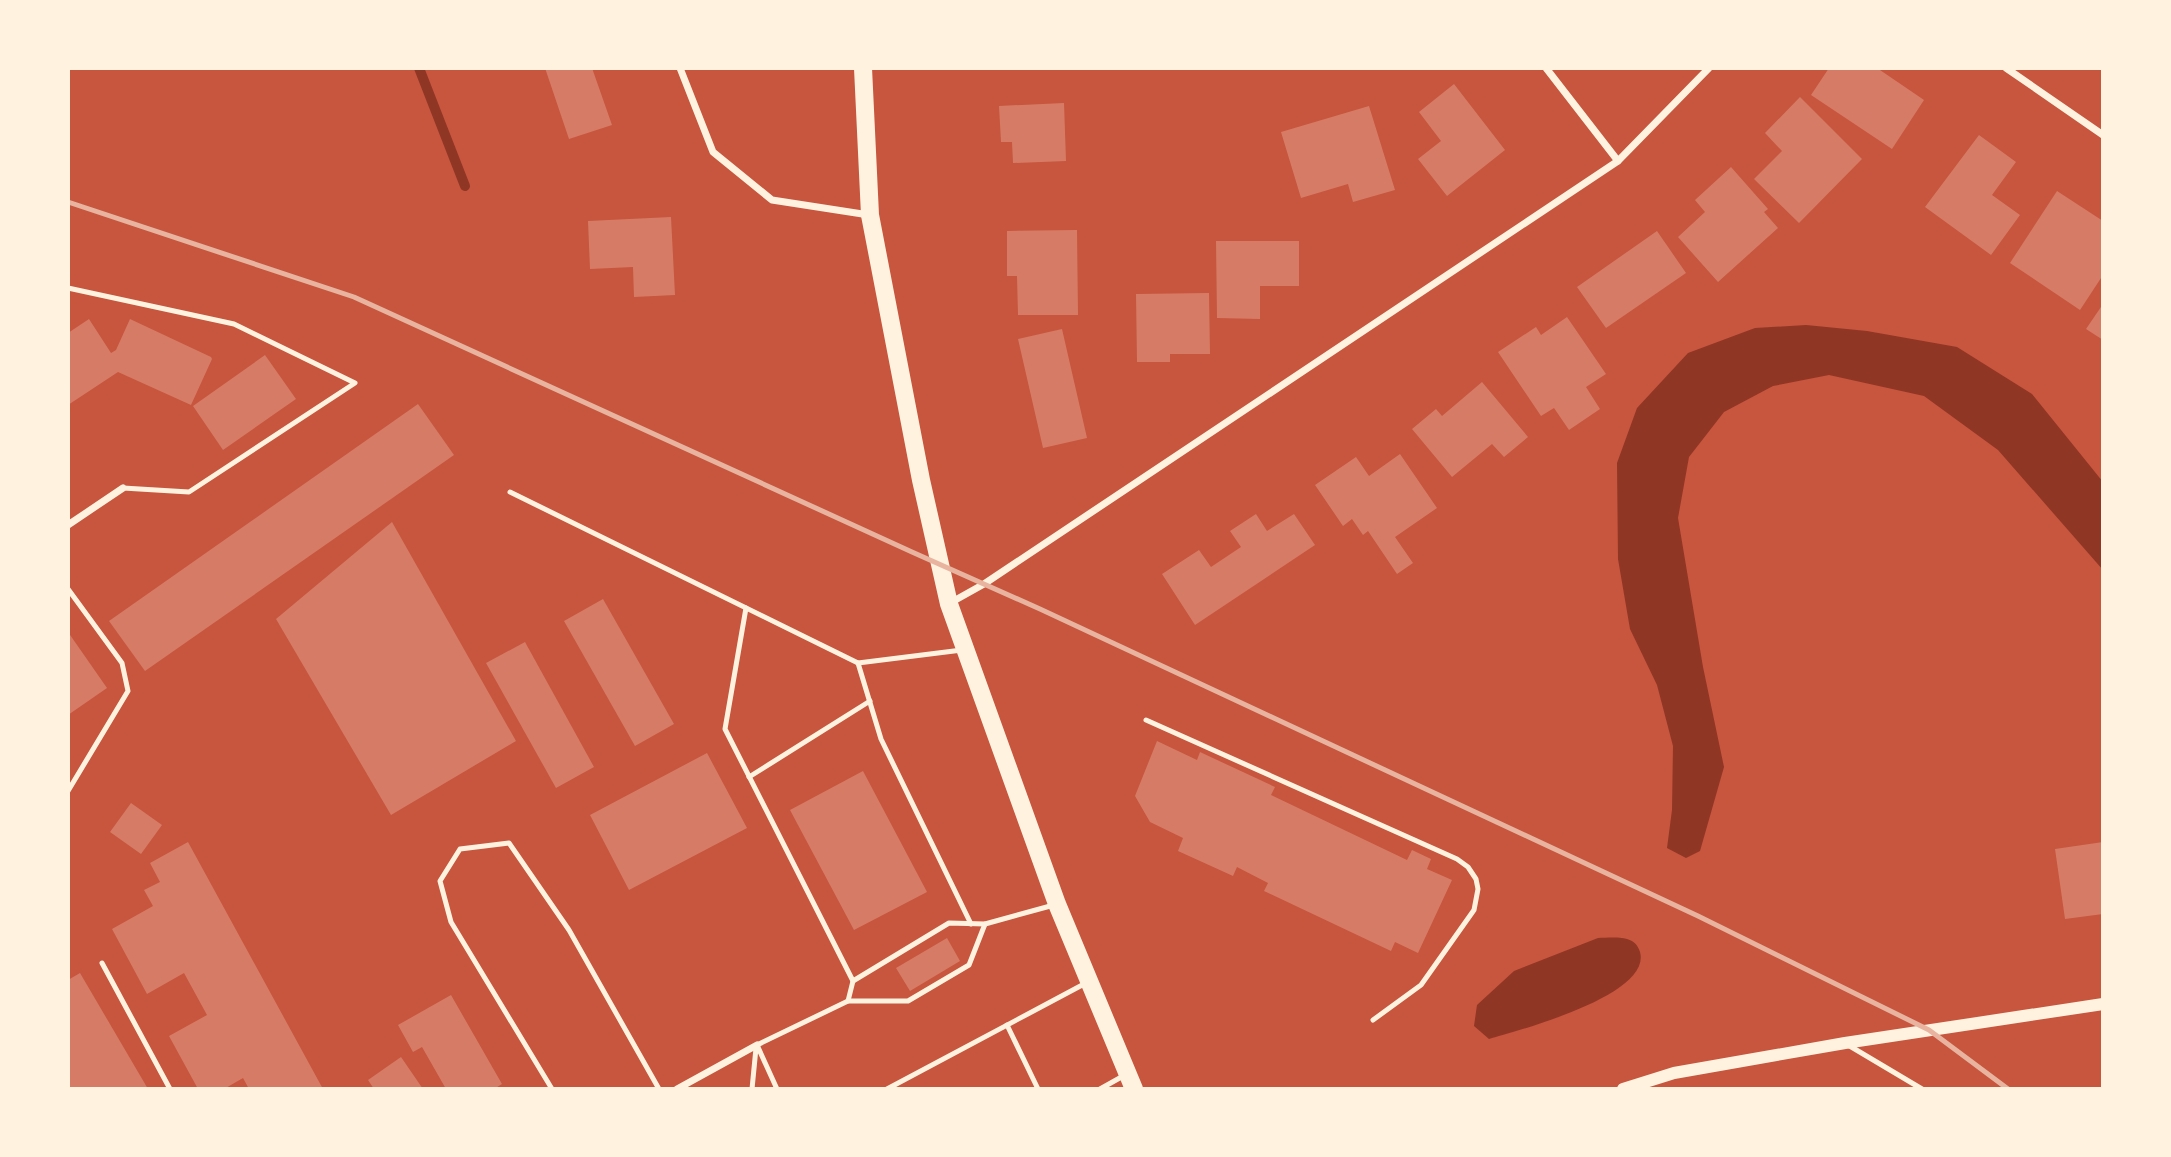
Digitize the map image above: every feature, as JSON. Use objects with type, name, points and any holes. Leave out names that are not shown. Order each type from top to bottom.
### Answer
[{"type":"main road","points":[[863,68],[870,215],[921,480],[949,604],[1057,904],[1131,1081]]},
{"type":"street","points":[[680,68],[713,152],[772,200],[870,215]]},
{"type":"street","points":[[1546,68],[1618,161]]},
{"type":"street","points":[[949,604],[984,584],[1618,161],[1709,68]]},
{"type":"street","points":[[2006,68],[2103,135]]},
{"type":"street","points":[[68,525],[123,488]]},
{"type":"street","points":[[1623,1089],[1674,1073],[1845,1043],[2103,1004]]},
{"type":"street","points":[[677,1089],[757,1045]]},
{"type":"lane","points":[[68,288],[234,324],[355,383],[189,492],[123,488]]},
{"type":"lane","points":[[510,492],[858,663],[965,650]]},
{"type":"lane","points":[[68,589],[122,663],[128,691],[68,792]]},
{"type":"lane","points":[[746,608],[724,729],[853,981],[848,1001]]},
{"type":"lane","points":[[858,663],[881,739],[971,923]]},
{"type":"lane","points":[[749,777],[870,701]]},
{"type":"lane","points":[[1146,720],[1457,859],[1468,867],[1478,889],[1474,910],[1420,985],[1373,1020]]},
{"type":"lane","points":[[552,1089],[451,922],[440,881],[460,849],[509,843],[569,930],[659,1089]]},
{"type":"lane","points":[[853,981],[949,923],[985,923],[1057,904]]},
{"type":"lane","points":[[757,1045],[848,1001],[908,1001],[969,965],[985,923]]},
{"type":"lane","points":[[102,963],[170,1089]]},
{"type":"lane","points":[[887,1089],[1089,981]]},
{"type":"lane","points":[[1007,1025],[1038,1089]]},
{"type":"lane","points":[[1845,1043],[1922,1089]]},
{"type":"lane","points":[[752,1089],[757,1045]]},
{"type":"lane","points":[[757,1045],[777,1089]]},
{"type":"lane","points":[[1100,1089],[1131,1081]]},
{"type":"shaded area","points":[[1806,325],[1867,331],[1957,347],[2032,394],[2103,482],[2103,570],[1998,450],[1924,396],[1829,375],[1773,386],[1724,412],[1689,457],[1678,518],[1703,667],[1724,767],[1700,851],[1686,858],[1667,848],[1672,810],[1673,746],[1657,685],[1630,629],[1618,559],[1617,463],[1637,408],[1688,353],[1755,328]]},
{"type":"shaded area","points":[[1598,938],[1623,938],[1637,946],[1640,952],[1638,968],[1626,982],[1606,996],[1581,1008],[1489,1039],[1474,1026],[1477,1005],[1514,971]]},
{"type":"building","points":[[545,68],[592,68],[612,125],[569,139]]},
{"type":"building","points":[[1829,68],[1877,68],[1924,100],[1892,149],[1811,95]]},
{"type":"building","points":[[1454,84],[1505,150],[1447,196],[1418,159],[1441,141],[1419,112]]},
{"type":"building","points":[[1800,97],[1862,159],[1799,223],[1754,179],[1782,151],[1765,133]]},
{"type":"building","points":[[1064,103],[1066,161],[1013,163],[1012,142],[1001,142],[999,106]]},
{"type":"building","points":[[1369,106],[1395,190],[1353,202],[1348,184],[1301,198],[1281,132]]},
{"type":"building","points":[[1979,135],[2016,162],[1992,195],[2020,215],[1991,255],[1925,207]]},
{"type":"building","points":[[1731,167],[1768,209],[1764,212],[1778,228],[1718,282],[1678,237],[1705,212],[1695,200]]},
{"type":"building","points":[[2057,191],[2103,221],[2103,275],[2080,310],[2010,263]]},
{"type":"building","points":[[671,217],[675,295],[634,297],[633,267],[590,269],[588,221]]},
{"type":"building","points":[[1077,230],[1078,315],[1018,315],[1017,276],[1007,276],[1007,231]]},
{"type":"building","points":[[1657,231],[1686,273],[1606,328],[1577,287]]},
{"type":"building","points":[[1216,241],[1299,241],[1299,286],[1260,286],[1260,319],[1217,318]]},
{"type":"building","points":[[1209,293],[1210,354],[1170,354],[1170,362],[1137,362],[1136,294]]},
{"type":"building","points":[[2103,304],[2103,340],[2086,329]]},
{"type":"building","points":[[1567,317],[1606,374],[1586,387],[1600,409],[1569,430],[1554,408],[1541,416],[1498,352],[1536,327],[1541,335]]},
{"type":"building","points":[[89,319],[111,353],[116,350],[130,319],[211,357],[191,405],[118,372],[68,405],[68,333]]},
{"type":"building","points":[[1062,329],[1087,438],[1043,448],[1018,339]]},
{"type":"building","points":[[265,355],[296,399],[223,450],[193,406]]},
{"type":"building","points":[[1482,382],[1528,437],[1504,457],[1492,444],[1452,477],[1412,429],[1436,409],[1442,416]]},
{"type":"building","points":[[418,404],[454,455],[145,671],[109,621]]},
{"type":"building","points":[[1400,454],[1437,508],[1395,537],[1413,563],[1397,574],[1368,531],[1363,535],[1352,519],[1343,526],[1315,485],[1356,457],[1369,476]]},
{"type":"building","points":[[1256,514],[1267,531],[1294,514],[1315,545],[1195,625],[1162,574],[1199,550],[1211,567],[1241,547],[1230,531]]},
{"type":"building","points":[[392,522],[516,741],[391,815],[276,619]]},
{"type":"building","points":[[603,599],[674,724],[635,746],[564,621]]},
{"type":"building","points":[[68,632],[107,688],[68,715]]},
{"type":"building","points":[[525,642],[594,767],[556,788],[486,663]]},
{"type":"building","points":[[1157,741],[1197,760],[1200,752],[1275,787],[1271,795],[1407,860],[1412,850],[1431,859],[1427,869],[1452,880],[1418,953],[1395,942],[1391,951],[1264,891],[1268,883],[1237,867],[1233,876],[1178,851],[1183,838],[1150,822],[1135,796]]},
{"type":"building","points":[[707,753],[747,828],[629,890],[590,815]]},
{"type":"building","points":[[863,771],[927,892],[854,930],[790,810]]},
{"type":"building","points":[[131,803],[162,825],[141,854],[110,832]]},
{"type":"building","points":[[188,842],[323,1089],[249,1089],[243,1078],[224,1089],[198,1089],[169,1036],[207,1015],[184,973],[147,994],[112,929],[153,906],[144,890],[160,882],[150,863]]},
{"type":"building","points":[[2103,842],[2103,914],[2065,919],[2055,849]]},
{"type":"building","points":[[947,938],[960,961],[910,991],[896,968]]},
{"type":"building","points":[[80,973],[148,1089],[68,1089],[68,980]]},
{"type":"building","points":[[451,995],[502,1084],[494,1089],[446,1089],[422,1047],[413,1052],[398,1025]]},
{"type":"building","points":[[401,1057],[423,1089],[374,1089],[368,1080]]},
{"type":"waterway","points":[[419,68],[465,186]]},
{"type":"railway","points":[[68,202],[354,297],[1040,609],[1698,916],[1929,1030],[2008,1089]]}]
